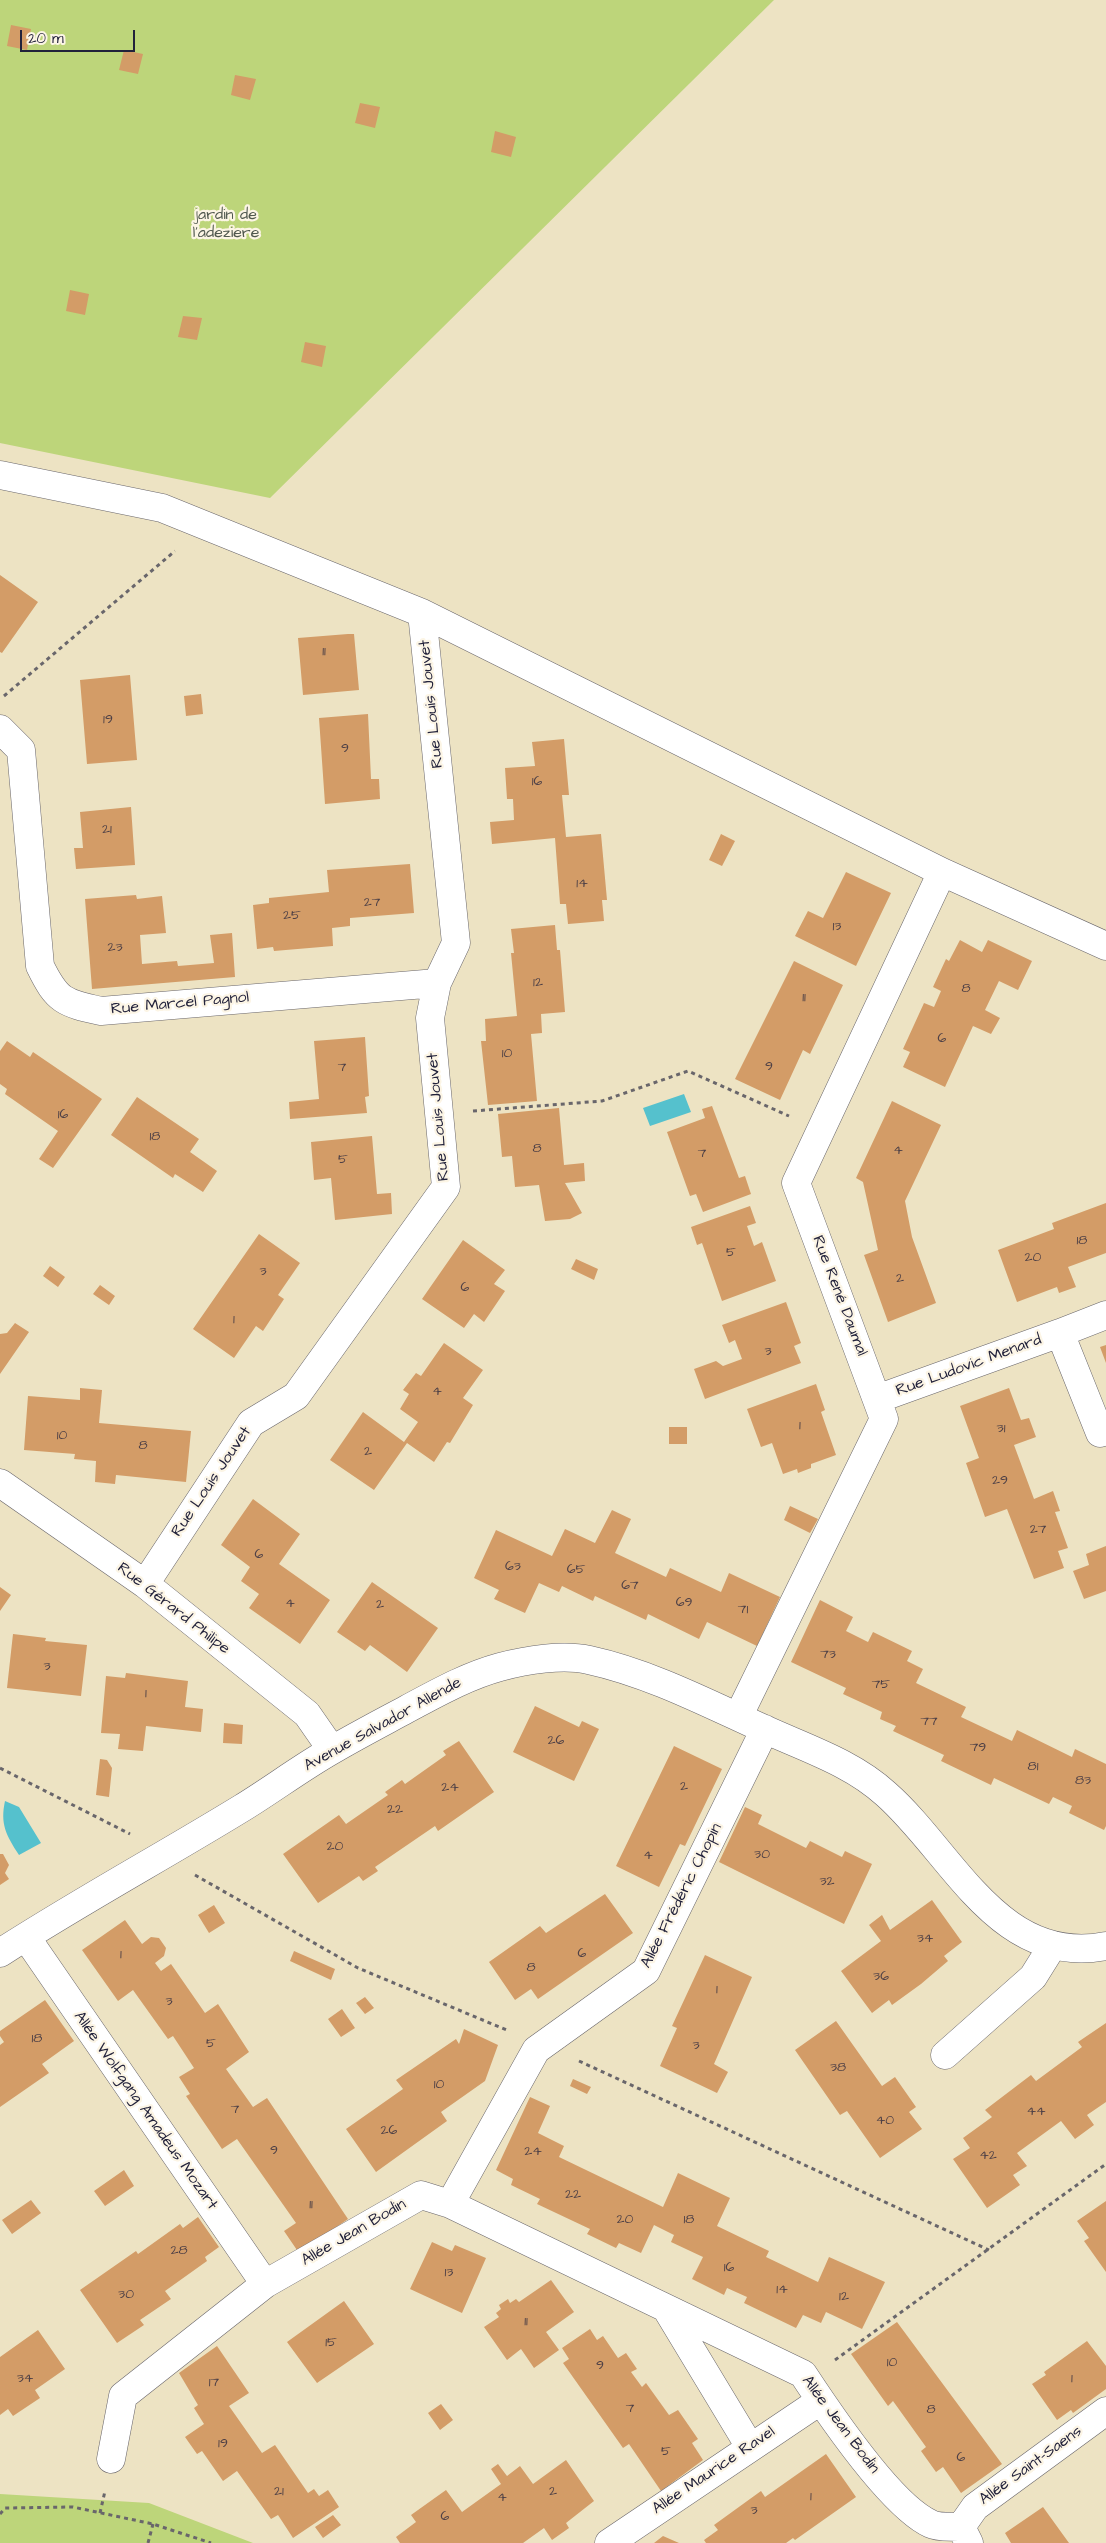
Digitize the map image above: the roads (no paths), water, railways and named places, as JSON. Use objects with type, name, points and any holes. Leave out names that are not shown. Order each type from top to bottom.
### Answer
[{"type":"street","points":[[0,475],[162,508],[422,613],[942,872],[1106,946]]},
{"type":"street","name":"Rue Louis Jouvet","points":[[145,1584],[250,1423],[296,1396],[446,1187],[430,1018],[437,983],[456,943],[422,613]]},
{"type":"street","name":"Rue Marcel Pagnol","points":[[0,729],[21,750],[40,966],[51,988],[69,1004],[101,1011],[437,983]]},
{"type":"street","name":"Rue René Daumal","points":[[738,1717],[884,1419],[796,1183],[942,872]]},
{"type":"street","name":"Rue Ludovic Menard","points":[[877,1399],[1106,1315]]},
{"type":"street","name":"Rue Ludovic Menard","points":[[1060,1333],[1100,1434]]},
{"type":"street","name":"Rue Gérard Philipe","points":[[0,1483],[145,1584],[307,1714],[332,1750]]},
{"type":"street","name":"Avenue Salvador Allende","points":[[0,1953],[171,1848],[242,1808],[332,1750],[459,1681],[501,1667],[551,1659],[586,1659],[636,1674],[832,1758],[885,1792],[923,1831],[985,1906],[1016,1931],[1053,1945],[1090,1949],[1106,1946]]},
{"type":"street","name":"Allée Frédéric Chopin","points":[[450,2204],[536,2050],[646,1971],[765,1729]]},
{"type":"street","name":"Allée Wolfgang Amadeus Mozart","points":[[26,1937],[265,2284]]},
{"type":"street","points":[[945,2055],[1033,1977],[1053,1945]]},
{"type":"street","name":"Allée Jean Bodin","points":[[111,2459],[123,2396],[265,2284],[421,2194],[450,2204],[803,2374],[813,2390],[902,2504],[933,2525],[965,2535]]},
{"type":"street","points":[[666,2308],[750,2447]]},
{"type":"street","name":"Allée Maurice Ravel","points":[[609,2543],[750,2447],[813,2390]]},
{"type":"street","name":"Allée Saint-Saens","points":[[965,2535],[976,2507],[1106,2411]]},
{"type":"water","points":[[684,1094],[691,1112],[650,1126],[643,1108]]},
{"type":"water","points":[[5,1801],[19,1807],[41,1843],[19,1855],[5,1829],[3,1816]]},
{"type":"park label","name":"jardin de l'adeziere","points":[[226,225]]}]
